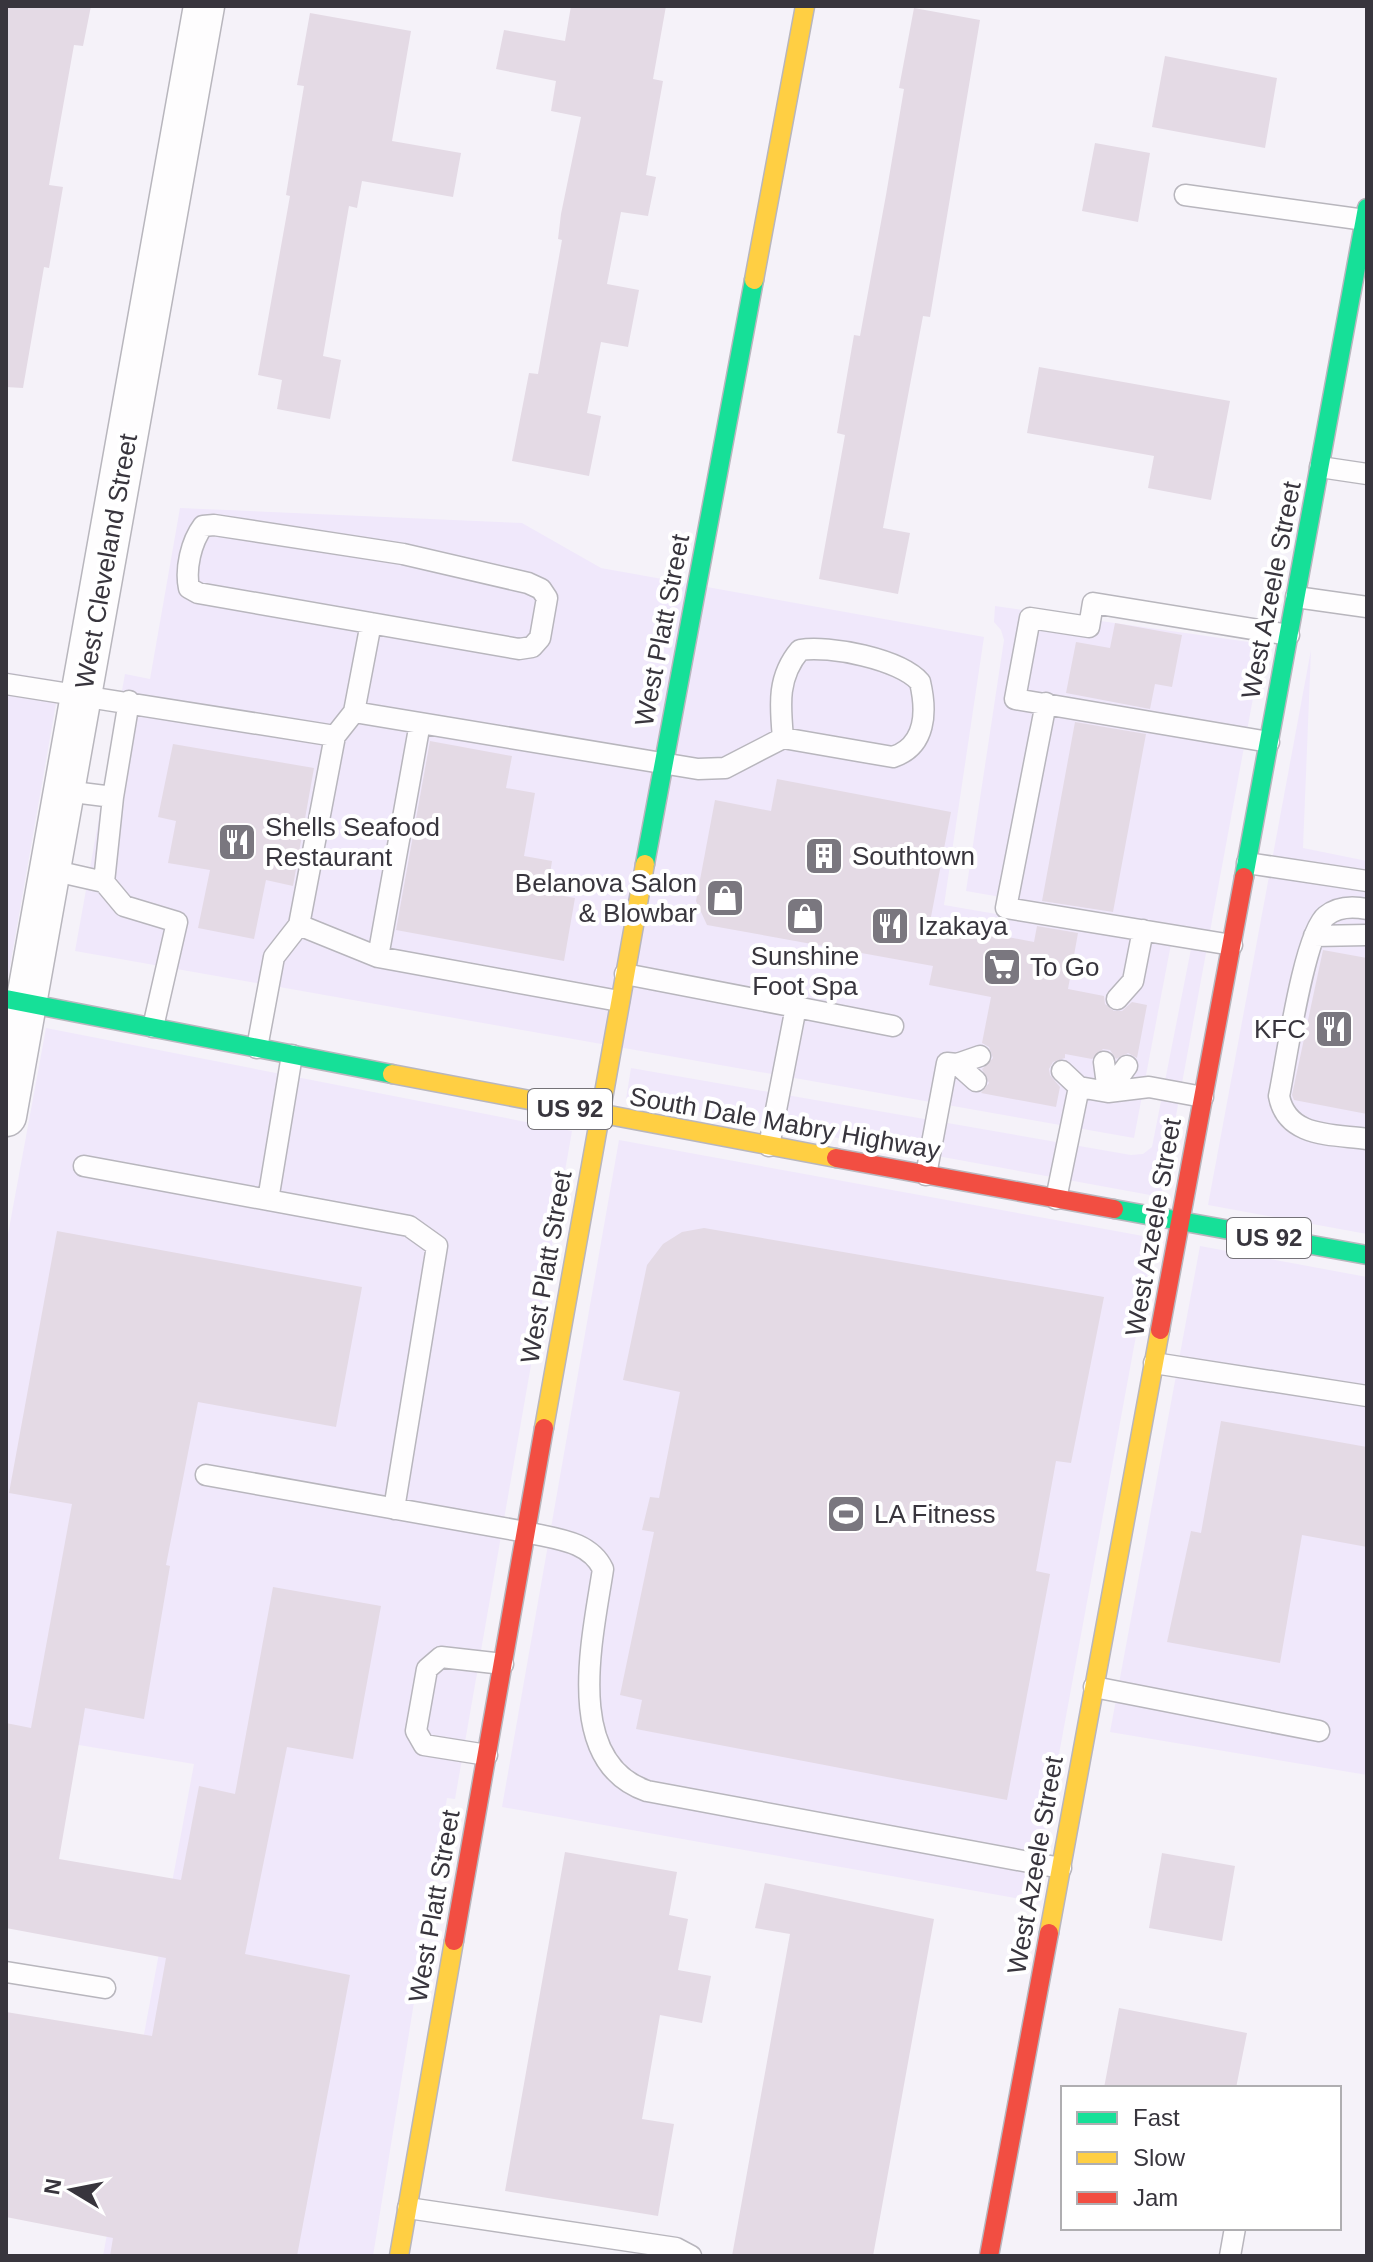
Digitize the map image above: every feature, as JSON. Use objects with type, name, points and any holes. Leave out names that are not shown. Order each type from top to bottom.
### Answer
[{"type":"street","name":"West Cleveland Street","points":[[6,1116],[16,1000],[51,870],[204,6]]},
{"type":"street","name":"West Platt Street","points":[[399,2256],[619,1001],[805,6]]},
{"type":"street","name":"West Azeele Street","points":[[989,2256],[1366,214]]},
{"type":"street","name":"South Dale Mabry Highway","points":[[16,1000],[599,1115],[1367,1255]]},
{"type":"lane","points":[[1185,195],[1366,214]]},
{"type":"lane","points":[[1320,467],[1367,474]]},
{"type":"lane","points":[[214,525],[403,554],[528,583],[541,589],[547,598],[540,638],[532,647],[519,649],[371,623],[198,593],[189,588],[187,578],[194,537],[203,526],[214,525]]},
{"type":"lane","points":[[1296,597],[1367,607]]},
{"type":"lane","points":[[1269,742],[1015,699],[1030,618],[1089,627],[1093,603],[1289,635]]},
{"type":"lane","points":[[257,1048],[274,957],[299,925],[335,736],[354,712],[371,623]]},
{"type":"lane","points":[[354,712],[664,765],[725,768],[783,738],[893,757],[909,752],[918,741],[923,719],[920,682],[897,665],[816,647],[800,650],[784,676],[780,700],[783,738]]},
{"type":"lane","points":[[6,684],[82,693],[335,736]]},
{"type":"lane","points":[[104,882],[113,797],[129,701]]},
{"type":"lane","points":[[1046,703],[1006,908],[1232,945]]},
{"type":"lane","points":[[378,957],[420,723]]},
{"type":"lane","points":[[65,791],[113,797]]},
{"type":"lane","points":[[1247,863],[1367,881]]},
{"type":"lane","points":[[51,870],[104,882],[124,906],[177,922],[153,1027]]},
{"type":"lane","points":[[1367,909],[1338,908],[1323,918],[1314,936],[1279,1096],[1283,1113],[1303,1130],[1367,1139]]},
{"type":"lane","points":[[299,925],[378,957],[619,1001]]},
{"type":"lane","points":[[1139,1004],[1133,981],[1143,930]]},
{"type":"lane","points":[[1314,936],[1367,935]]},
{"type":"lane","points":[[625,974],[893,1026]]},
{"type":"lane","points":[[1117,999],[1133,981]]},
{"type":"lane","points":[[769,1146],[796,1007]]},
{"type":"lane","points":[[268,1200],[292,1055]]},
{"type":"lane","points":[[926,1175],[947,1063],[957,1064],[980,1056]]},
{"type":"lane","points":[[1104,1062],[1108,1092]]},
{"type":"lane","points":[[957,1064],[976,1081]]},
{"type":"lane","points":[[1108,1092],[1127,1066]]},
{"type":"lane","points":[[1062,1071],[1079,1087]]},
{"type":"lane","points":[[1058,1094],[1079,1087],[1108,1092],[1149,1087],[1203,1097]]},
{"type":"lane","points":[[1056,1199],[1079,1087]]},
{"type":"lane","points":[[84,1166],[409,1226],[437,1246],[394,1509]]},
{"type":"lane","points":[[1154,1363],[1367,1396]]},
{"type":"lane","points":[[206,1475],[526,1532],[581,1546],[598,1558],[603,1569],[586,1682],[603,1752],[612,1771],[626,1784],[647,1791],[1061,1868]]},
{"type":"lane","points":[[487,1755],[424,1745],[416,1731],[427,1669],[441,1657],[503,1664]]},
{"type":"lane","points":[[1094,1687],[1319,1731]]},
{"type":"lane","points":[[6,1972],[105,1988]]},
{"type":"lane","points":[[408,2208],[676,2248],[691,2256]]},
{"type":"lane","points":[[1230,2256],[1235,2230]]},
{"type":"shaded area","points":[[180,508],[522,523],[601,568],[984,637],[944,905],[1171,944],[1134,1138],[75,951],[125,674],[150,679]]},
{"type":"shaded area","points":[[995,606],[1263,644],[1161,1197],[626,1099],[631,1068],[1131,1155],[1143,1154],[1152,1147],[1191,949],[1188,937],[1174,927],[966,891],[1004,640],[994,622]]},
{"type":"shaded area","points":[[1311,650],[1303,848],[1367,861],[1367,1234],[1208,1205]]},
{"type":"shaded area","points":[[6,672],[60,681],[8,978],[6,978]]},
{"type":"shaded area","points":[[46,1028],[572,1131],[455,1799],[447,1798],[373,2256],[103,2256],[194,1764],[6,1733],[6,1245]]},
{"type":"shaded area","points":[[619,1140],[1154,1238],[1032,1901],[502,1807]]},
{"type":"shaded area","points":[[1200,1246],[1367,1277],[1367,1775],[1110,1732]]},
{"type":"building","points":[[6,6],[91,6],[83,46],[74,45],[49,185],[63,187],[49,268],[44,267],[23,388],[6,387]]},
{"type":"building","points":[[571,6],[666,6],[653,79],[663,81],[646,175],[656,177],[648,216],[621,212],[607,284],[639,290],[628,347],[601,342],[587,413],[601,416],[589,476],[512,461],[529,373],[538,374],[562,240],[558,239],[561,214],[581,117],[551,111],[556,81],[496,69],[504,30],[565,41]]},
{"type":"building","points":[[914,8],[980,20],[930,317],[923,316],[883,528],[910,533],[898,594],[819,579],[845,435],[837,433],[854,335],[860,336],[886,195],[904,89],[899,88]]},
{"type":"building","points":[[310,13],[411,31],[392,141],[461,153],[453,197],[362,181],[357,208],[349,206],[323,356],[341,360],[330,419],[277,409],[282,380],[258,375],[290,196],[286,195],[304,86],[297,85]]},
{"type":"building","points":[[1165,56],[1277,78],[1265,148],[1152,127]]},
{"type":"building","points":[[1095,143],[1150,153],[1138,222],[1082,211]]},
{"type":"building","points":[[1039,367],[1230,401],[1211,500],[1148,488],[1154,456],[1027,433]]},
{"type":"building","points":[[1115,623],[1182,635],[1172,687],[1155,684],[1150,709],[1066,693],[1076,642],[1110,648]]},
{"type":"building","points":[[1075,722],[1146,734],[1113,912],[1042,901]]},
{"type":"building","points":[[430,741],[512,756],[506,788],[535,793],[524,856],[552,861],[547,893],[575,898],[564,961],[396,930]]},
{"type":"building","name":"Shells Seafood Restaurant","points":[[173,744],[314,768],[293,886],[266,880],[254,939],[198,928],[210,870],[168,863],[176,821],[158,817]]},
{"type":"building","name":"Southtown","points":[[777,779],[951,812],[930,922],[1034,942],[1037,926],[1078,933],[1068,989],[1104,996],[1105,1004],[1114,1011],[1122,1011],[1132,1002],[1147,1005],[1137,1058],[1128,1053],[1116,1059],[1110,1050],[1103,1049],[1092,1059],[1065,1054],[1065,1058],[1053,1062],[1049,1069],[1060,1087],[1056,1107],[981,1093],[989,1083],[982,1069],[993,1058],[989,1047],[982,1043],[991,997],[929,985],[933,966],[707,925],[696,901],[715,800],[771,811]]},
{"type":"building","name":"KFC","points":[[1323,950],[1367,958],[1367,1114],[1294,1100],[1292,1095]]},
{"type":"building","name":"LA Fitness","points":[[704,1228],[1104,1297],[1071,1463],[1056,1461],[1036,1571],[1050,1574],[1007,1800],[636,1729],[642,1700],[620,1695],[654,1532],[642,1530],[650,1497],[659,1498],[680,1392],[623,1380],[647,1265],[663,1244],[682,1232]]},
{"type":"building","points":[[57,1231],[362,1287],[336,1427],[198,1402],[166,1565],[170,1566],[144,1719],[85,1708],[59,1859],[181,1880],[199,1786],[235,1794],[273,1587],[381,1606],[353,1759],[287,1747],[245,1954],[350,1975],[297,2256],[110,2256],[113,2238],[6,2217],[6,2012],[152,2036],[166,1958],[6,1928],[6,1723],[31,1728],[72,1504],[9,1493]]},
{"type":"building","points":[[1221,1421],[1367,1447],[1367,1547],[1302,1535],[1280,1663],[1167,1642],[1191,1531],[1201,1533]]},
{"type":"building","points":[[565,1852],[677,1872],[669,1915],[688,1919],[678,1970],[711,1976],[702,2023],[660,2015],[642,2119],[674,2124],[658,2216],[505,2191]]},
{"type":"building","points":[[1162,1853],[1235,1866],[1222,1941],[1149,1928]]},
{"type":"building","points":[[765,1883],[934,1919],[873,2256],[732,2256],[790,1934],[755,1928]]},
{"type":"building","points":[[1119,2008],[1247,2033],[1236,2086],[1104,2086]]},
{"type":"traffic: fast","points":[[1244,877],[1367,208]]},
{"type":"traffic: fast","points":[[645,864],[754,280]]},
{"type":"traffic: fast","points":[[6,999],[392,1074]]},
{"type":"traffic: fast","points":[[1114,1209],[1367,1255]]},
{"type":"traffic: slow","points":[[754,280],[805,6]]},
{"type":"traffic: slow","points":[[544,1428],[645,864]]},
{"type":"traffic: slow","points":[[392,1074],[836,1158]]},
{"type":"traffic: slow","points":[[1049,1933],[1160,1330]]},
{"type":"traffic: slow","points":[[399,2256],[454,1941]]},
{"type":"traffic: jam","points":[[1160,1330],[1244,877]]},
{"type":"traffic: jam","points":[[836,1158],[1114,1209]]},
{"type":"traffic: jam","points":[[454,1941],[544,1428]]},
{"type":"traffic: jam","points":[[989,2256],[1049,1933]]},
{"type":"place","name":"Shells Seafood Restaurant","points":[[237,842]]},
{"type":"place","name":"Southtown","points":[[824,856]]},
{"type":"place","name":"Belanova Salon & Blowbar","points":[[725,898]]},
{"type":"place","name":"Sunshine Foot Spa","points":[[805,916]]},
{"type":"place","name":"Izakaya","points":[[890,926]]},
{"type":"place","name":"To Go","points":[[1002,967]]},
{"type":"place","name":"KFC","points":[[1334,1029]]},
{"type":"place","name":"LA Fitness","points":[[846,1514]]}]
